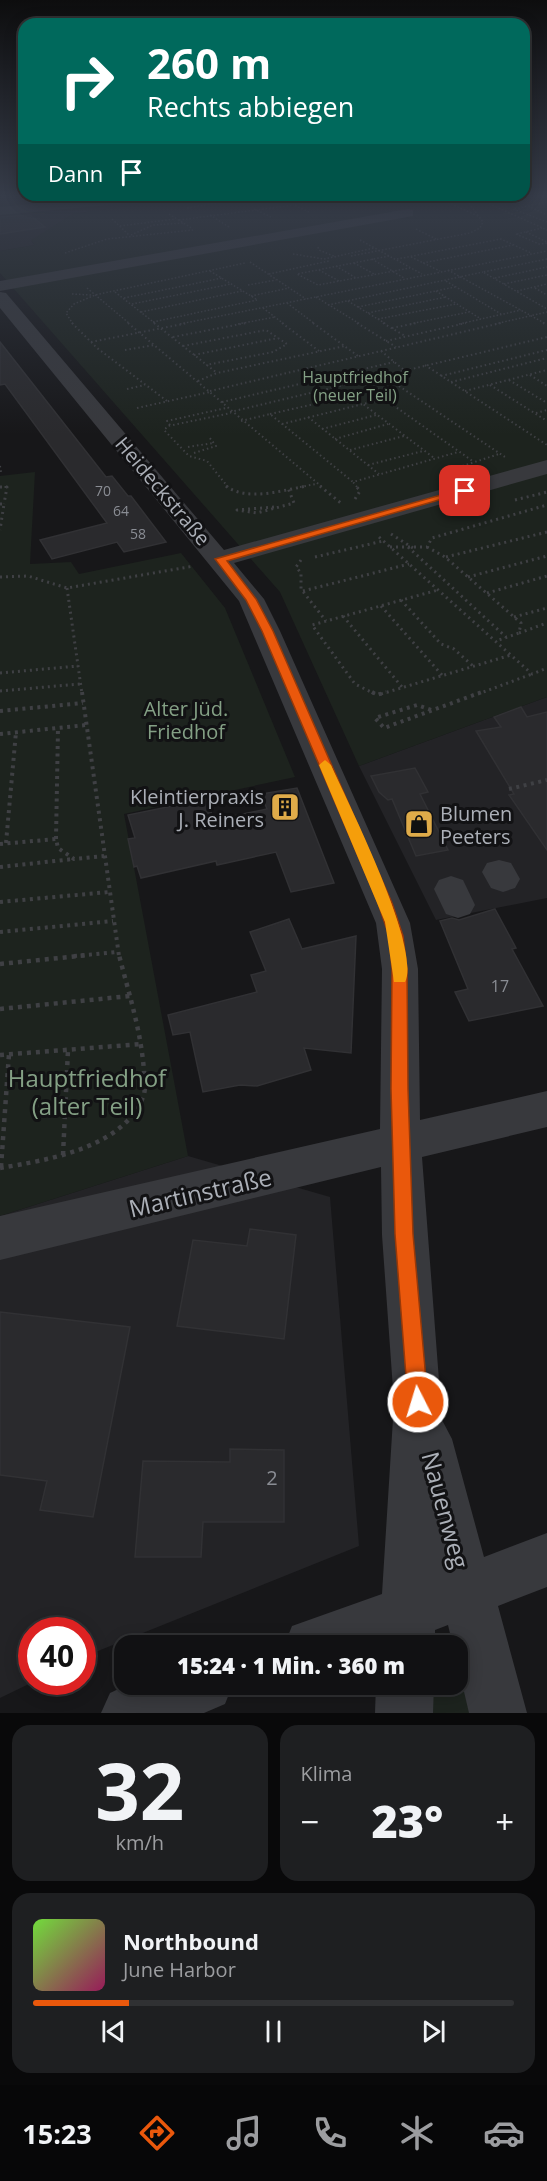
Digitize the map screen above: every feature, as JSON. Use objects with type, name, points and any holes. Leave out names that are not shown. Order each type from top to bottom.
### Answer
[{"type":"street","points":[[0,286],[65,275]]},
{"type":"street","name":"Heideckstraße","points":[[0,297],[251,599],[393,922],[400,969],[400,1146],[404,1234],[418,1402]]},
{"type":"street","points":[[220,559],[358,510],[538,470]]},
{"type":"street","name":"Martinstraße","points":[[0,1239],[400,1146],[547,1109]]},
{"type":"street","name":"Nauenweg","points":[[418,1402],[498,1713]]},
{"type":"street","name":"Nauenweg","points":[[409,1628],[418,1402]]},
{"type":"street","points":[[371,1635],[409,1628],[468,1591],[547,1560]]},
{"type":"street","points":[[130,1713],[177,1695]]},
{"type":"street","points":[[404,1713],[405,1695]]},
{"type":"path","points":[[71,275],[317,484],[358,510],[390,547],[532,674]]},
{"type":"path","points":[[167,401],[91,342],[70,322],[66,313],[74,304],[95,295],[191,275]]},
{"type":"path","points":[[153,322],[256,300],[217,275]]},
{"type":"path","points":[[270,275],[306,299]]},
{"type":"path","points":[[299,275],[318,285],[371,275]]},
{"type":"path","points":[[329,275],[339,281]]},
{"type":"path","points":[[351,275],[356,278]]},
{"type":"path","points":[[400,275],[405,278]]},
{"type":"path","points":[[91,342],[420,275]]},
{"type":"path","points":[[456,275],[547,325]]},
{"type":"path","points":[[328,305],[472,275]]},
{"type":"path","points":[[488,275],[547,310]]},
{"type":"path","points":[[494,278],[509,275]]},
{"type":"path","points":[[503,284],[543,275]]},
{"type":"path","points":[[123,298],[222,278]]},
{"type":"path","points":[[248,285],[277,279]]},
{"type":"path","points":[[445,281],[502,315]]},
{"type":"path","points":[[131,305],[231,284]]},
{"type":"path","points":[[318,285],[314,290],[316,297],[397,347]]},
{"type":"path","points":[[516,291],[546,285]]},
{"type":"path","points":[[358,307],[455,287]]},
{"type":"path","points":[[533,287],[547,295]]},
{"type":"path","points":[[251,296],[290,288]]},
{"type":"path","points":[[115,291],[216,373]]},
{"type":"path","points":[[140,312],[242,291]]},
{"type":"path","points":[[436,291],[481,319]]},
{"type":"path","points":[[72,294],[95,295]]},
{"type":"path","points":[[368,313],[446,297]]},
{"type":"path","points":[[348,301],[406,336]]},
{"type":"path","points":[[538,303],[547,301]]},
{"type":"path","points":[[286,303],[358,356]]},
{"type":"path","points":[[378,320],[456,304]]},
{"type":"path","points":[[263,308],[320,351]]},
{"type":"path","points":[[386,341],[521,310]]},
{"type":"path","points":[[137,408],[530,316],[547,310]]},
{"type":"path","points":[[392,328],[469,312]]},
{"type":"path","points":[[172,338],[275,317]]},
{"type":"path","points":[[183,346],[266,330],[287,344],[284,348],[206,365]]},
{"type":"path","points":[[317,484],[256,494],[232,490],[217,477],[207,461],[189,456],[164,429],[170,425],[547,337]]},
{"type":"path","points":[[194,355],[279,338]]},
{"type":"path","points":[[125,350],[155,345]]},
{"type":"path","points":[[198,381],[216,373],[345,346]]},
{"type":"path","points":[[441,376],[547,350]]},
{"type":"path","points":[[381,351],[405,370]]},
{"type":"path","points":[[451,382],[547,358]]},
{"type":"path","points":[[221,402],[394,362]]},
{"type":"path","points":[[425,365],[546,443]]},
{"type":"path","points":[[464,391],[547,370]]},
{"type":"path","points":[[383,375],[538,470]]},
{"type":"path","points":[[529,375],[547,386]]},
{"type":"path","points":[[509,380],[547,403]]},
{"type":"path","points":[[127,389],[146,385]]},
{"type":"path","points":[[241,421],[398,385]]},
{"type":"path","points":[[490,385],[547,421]]},
{"type":"path","points":[[373,391],[474,462]]},
{"type":"path","points":[[282,424],[384,399]]},
{"type":"path","points":[[363,404],[435,459]]},
{"type":"path","points":[[170,425],[167,421],[226,408]]},
{"type":"path","points":[[535,413],[547,410]]},
{"type":"path","points":[[270,414],[353,482],[360,491],[358,510]]},
{"type":"path","points":[[322,429],[376,414]]},
{"type":"path","points":[[308,417],[380,474]]},
{"type":"path","points":[[335,439],[389,424]]},
{"type":"path","points":[[349,450],[405,436]]},
{"type":"path","points":[[194,453],[216,446],[209,437]]},
{"type":"path","points":[[199,458],[187,445],[213,443]]},
{"type":"path","points":[[368,465],[424,450]]},
{"type":"path","points":[[353,482],[459,452]]},
{"type":"path","points":[[0,466],[1,472]]},
{"type":"path","points":[[0,487],[7,487],[2,504],[0,530]]},
{"type":"path","points":[[274,507],[237,510],[247,514],[294,502],[288,488]]},
{"type":"path","points":[[427,547],[432,538],[547,505]]},
{"type":"path","points":[[542,506],[547,510]]},
{"type":"path","points":[[445,557],[547,532]]},
{"type":"path","points":[[326,621],[303,591],[301,573],[296,567],[299,561],[384,541]]},
{"type":"path","points":[[390,547],[427,547],[445,557],[521,623],[519,633]]},
{"type":"path","points":[[407,547],[506,638]]},
{"type":"path","points":[[468,577],[547,556]]},
{"type":"path","points":[[0,577],[28,576],[67,588],[178,571],[220,559]]},
{"type":"path","points":[[303,591],[409,564]]},
{"type":"path","points":[[487,593],[547,576]]},
{"type":"path","points":[[9,1054],[0,1167],[63,1155],[87,1147],[115,1131],[137,1108],[145,1092],[142,1044],[117,952],[67,588]]},
{"type":"path","points":[[439,590],[312,625],[327,649],[343,664],[355,684],[377,695],[511,655]]},
{"type":"path","points":[[401,600],[441,644],[454,649],[473,666]]},
{"type":"path","points":[[381,606],[442,675]]},
{"type":"path","points":[[514,617],[547,608]]},
{"type":"path","points":[[343,616],[403,688]]},
{"type":"path","points":[[496,641],[547,623]]},
{"type":"path","points":[[0,673],[78,666]]},
{"type":"path","points":[[431,710],[417,705],[375,718],[384,728],[547,668]]},
{"type":"path","points":[[0,691],[80,684]]},
{"type":"path","points":[[0,711],[83,703]]},
{"type":"path","points":[[0,734],[86,725]]},
{"type":"path","points":[[57,728],[56,839],[58,848],[74,859]]},
{"type":"path","points":[[6,843],[16,732]]},
{"type":"path","points":[[509,789],[547,780]]},
{"type":"path","points":[[0,844],[56,839]]},
{"type":"path","points":[[0,867],[104,856]]},
{"type":"path","points":[[0,902],[109,892]]},
{"type":"path","points":[[0,932],[113,921]]},
{"type":"path","points":[[0,964],[117,952]]},
{"type":"path","points":[[0,1009],[130,996]]},
{"type":"path","points":[[0,1055],[142,1044]]},
{"type":"path","points":[[63,1155],[68,1050]]},
{"type":"shaded area","name":"Blumen Peeters","points":[[547,697],[547,898],[436,920],[359,766]]},
{"type":"shaded area","points":[[188,1156],[330,1197],[359,1546],[138,1635],[114,1635],[114,1645],[96,1652],[96,1617],[18,1617],[18,1689],[0,1698],[0,1216]]},
{"type":"green space","name":"Hauptfriedhof (neuer Teil)","points":[[2,275],[547,275],[547,697],[359,766],[280,592]]},
{"type":"green space","name":"Hauptfriedhof (alter Teil)","points":[[35,472],[30,564],[71,562],[79,574],[181,553],[225,608],[295,777],[124,814],[188,1156],[0,1216],[0,476]]},
{"type":"green space","points":[[468,1683],[476,1713],[424,1713],[425,1695],[468,1695]]},
{"type":"building","points":[[0,342],[106,477],[112,476],[128,496],[131,496],[166,542],[124,552],[117,542],[52,559],[40,540],[107,523],[5,384],[0,385]]},
{"type":"building","points":[[521,707],[527,717],[547,712],[547,850],[509,795],[514,794],[476,731],[501,727],[494,717]]},
{"type":"building","points":[[415,768],[428,792],[420,794],[448,850],[416,856],[392,799],[388,800],[379,792],[371,776]]},
{"type":"building","points":[[297,788],[334,883],[291,892],[276,852],[217,865],[216,861],[141,878],[137,866],[134,867],[128,839],[135,838],[128,815],[206,799],[214,820],[267,809],[261,794]]},
{"type":"building","points":[[495,909],[516,948],[512,949],[543,1006],[469,1021],[455,992],[468,989],[440,921],[452,918],[459,920]]},
{"type":"building","points":[[289,919],[302,949],[356,936],[351,1053],[304,1048],[311,1070],[257,1086],[240,1085],[203,1092],[190,1032],[173,1035],[168,1015],[257,992],[251,975],[266,971],[250,932]]},
{"type":"building","points":[[250,1229],[296,1235],[284,1339],[177,1326],[193,1240],[247,1246]]},
{"type":"building","points":[[0,1312],[130,1327],[93,1517],[40,1510],[47,1481],[0,1475]]},
{"type":"building","points":[[230,1449],[284,1450],[284,1522],[203,1522],[201,1557],[135,1557],[143,1461],[230,1462]]},
{"type":"slow traffic","points":[[325,765],[393,922],[400,978]]},
{"type":"place","name":"Kleintierpraxis J. Reiners","points":[[285,807]]},
{"type":"place","name":"Blumen Peeters","points":[[419,824]]},
{"type":"route","points":[[418,1402],[404,1234],[399,1089],[400,969],[393,922],[257,610],[237,579],[220,559],[465,491]]},
{"type":"park label","name":"Alter Jüd. Friedhof","points":[[186,720]]}]
